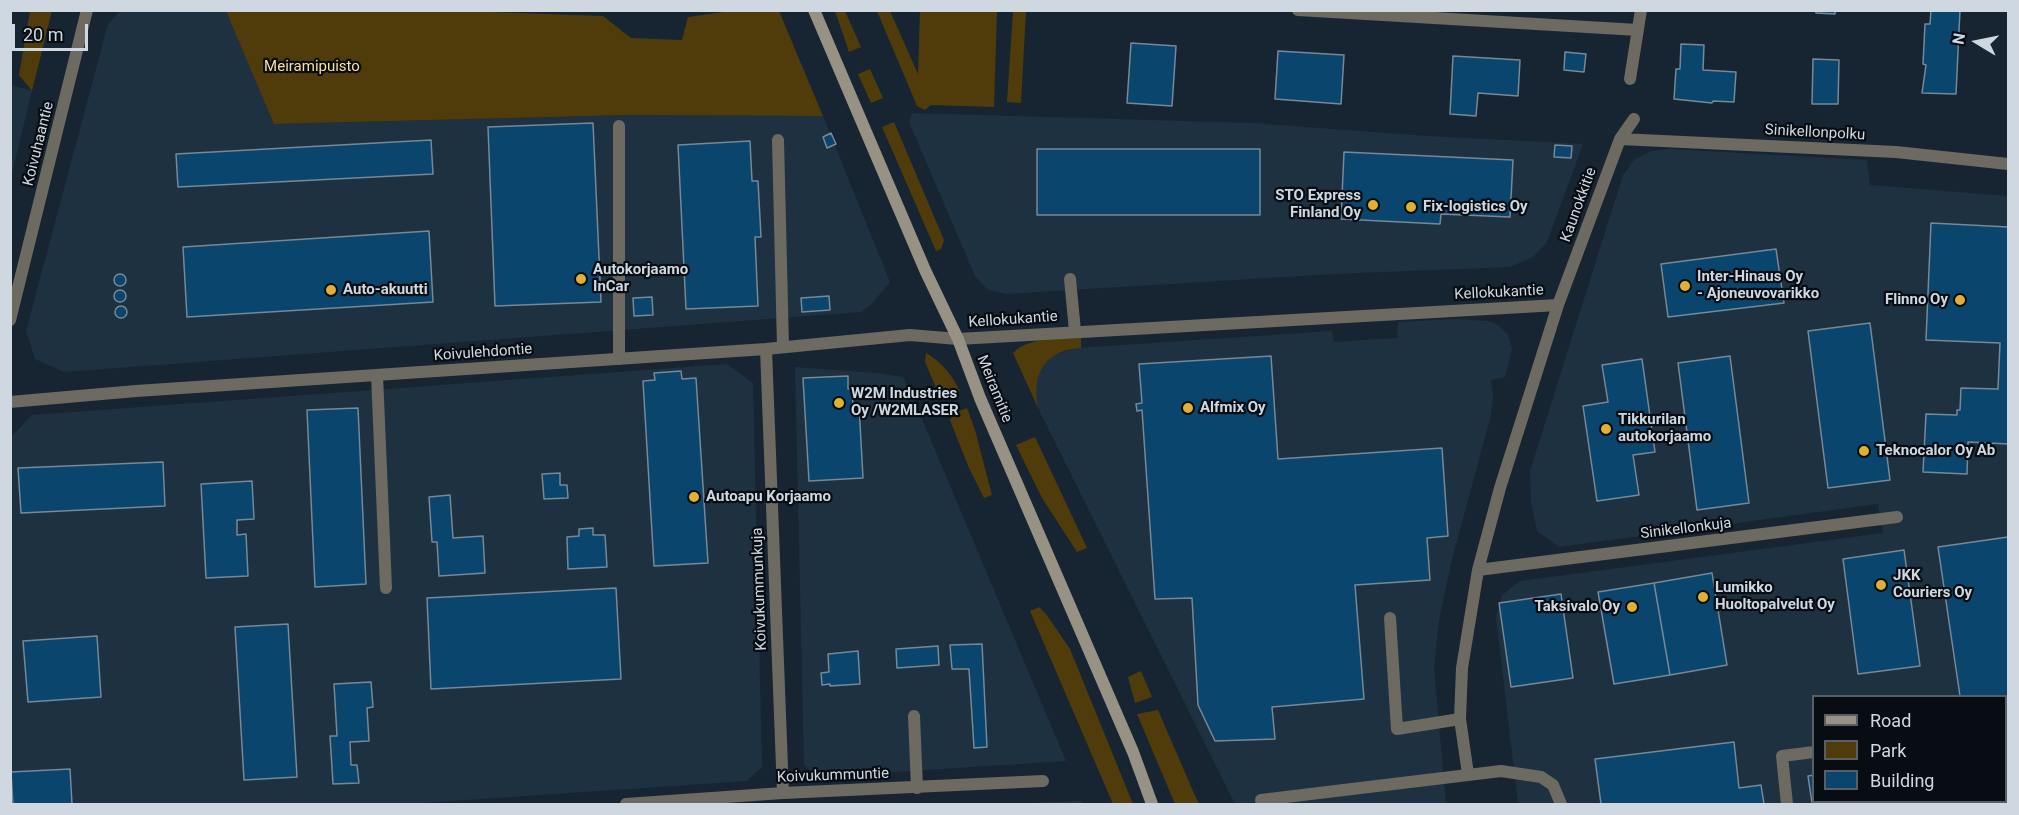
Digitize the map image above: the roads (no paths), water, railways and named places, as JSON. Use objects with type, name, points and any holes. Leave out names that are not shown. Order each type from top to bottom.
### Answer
[{"type":"main road","name":"Meiramitie","points":[[814,10],[925,270],[958,339],[980,398],[1144,780],[1152,804]]},
{"type":"main road","name":"Meiramitie","points":[[1144,780],[1158,804]]},
{"type":"street","name":"Koivuhaantie","points":[[10,320],[87,10]]},
{"type":"street","points":[[1298,10],[1638,30]]},
{"type":"street","points":[[1630,79],[1641,10]]},
{"type":"street","name":"Kaunokkitie","points":[[1558,305],[1620,139],[1634,119]]},
{"type":"street","points":[[619,126],[619,358]]},
{"type":"street","name":"Sinikellonpolku","points":[[1620,139],[1896,152],[2008,164]]},
{"type":"street","points":[[778,140],[783,347]]},
{"type":"street","points":[[1070,279],[1075,331]]},
{"type":"street","name":"Kellokukantie","points":[[958,339],[1558,305],[1500,488],[1478,570],[1461,668],[1460,719],[1468,774]]},
{"type":"street","name":"Koivulehdontie","points":[[10,402],[136,391],[766,349],[910,335],[958,339]]},
{"type":"street","name":"Koivukummunkuja","points":[[766,349],[783,799]]},
{"type":"street","points":[[377,375],[386,588]]},
{"type":"street","name":"Sinikellonkuja","points":[[1478,570],[1897,517]]},
{"type":"street","points":[[1390,618],[1397,729],[1460,719]]},
{"type":"street","points":[[914,716],[917,788]]},
{"type":"street","points":[[1787,804],[1782,756],[1812,752]]},
{"type":"street","points":[[1261,800],[1501,771],[1541,777],[1552,785],[1561,804]]},
{"type":"street","name":"Koivukummuntie","points":[[626,804],[783,799],[1042,781]]},
{"type":"place","name":"STO Express Finland Oy","points":[[1373,205]]},
{"type":"place","name":"Fix-logistics Oy","points":[[1411,207]]},
{"type":"place","name":"Autokorjaamo InCar","points":[[581,279]]},
{"type":"place","name":"Inter-Hinaus Oy - Ajoneuvovarikko","points":[[1685,286]]},
{"type":"place","name":"Auto-akuutti","points":[[331,290]]},
{"type":"place","name":"Flinno Oy","points":[[1960,300]]},
{"type":"place","name":"W2M Industries Oy /W2MLASER","points":[[839,403]]},
{"type":"place","name":"Alfmix Oy","points":[[1188,408]]},
{"type":"place","name":"Tikkurilan autokorjaamo","points":[[1606,429]]},
{"type":"place","name":"Teknocalor Oy Ab","points":[[1864,451]]},
{"type":"place","name":"Autoapu Korjaamo","points":[[694,497]]},
{"type":"place","name":"JKK Couriers Oy","points":[[1881,585]]},
{"type":"place","name":"Lumikko Huoltopalvelut Oy","points":[[1703,597]]},
{"type":"place","name":"Taksivalo Oy","points":[[1632,607]]},
{"type":"park label","name":"Meiramipuisto","points":[[312,67]]}]
